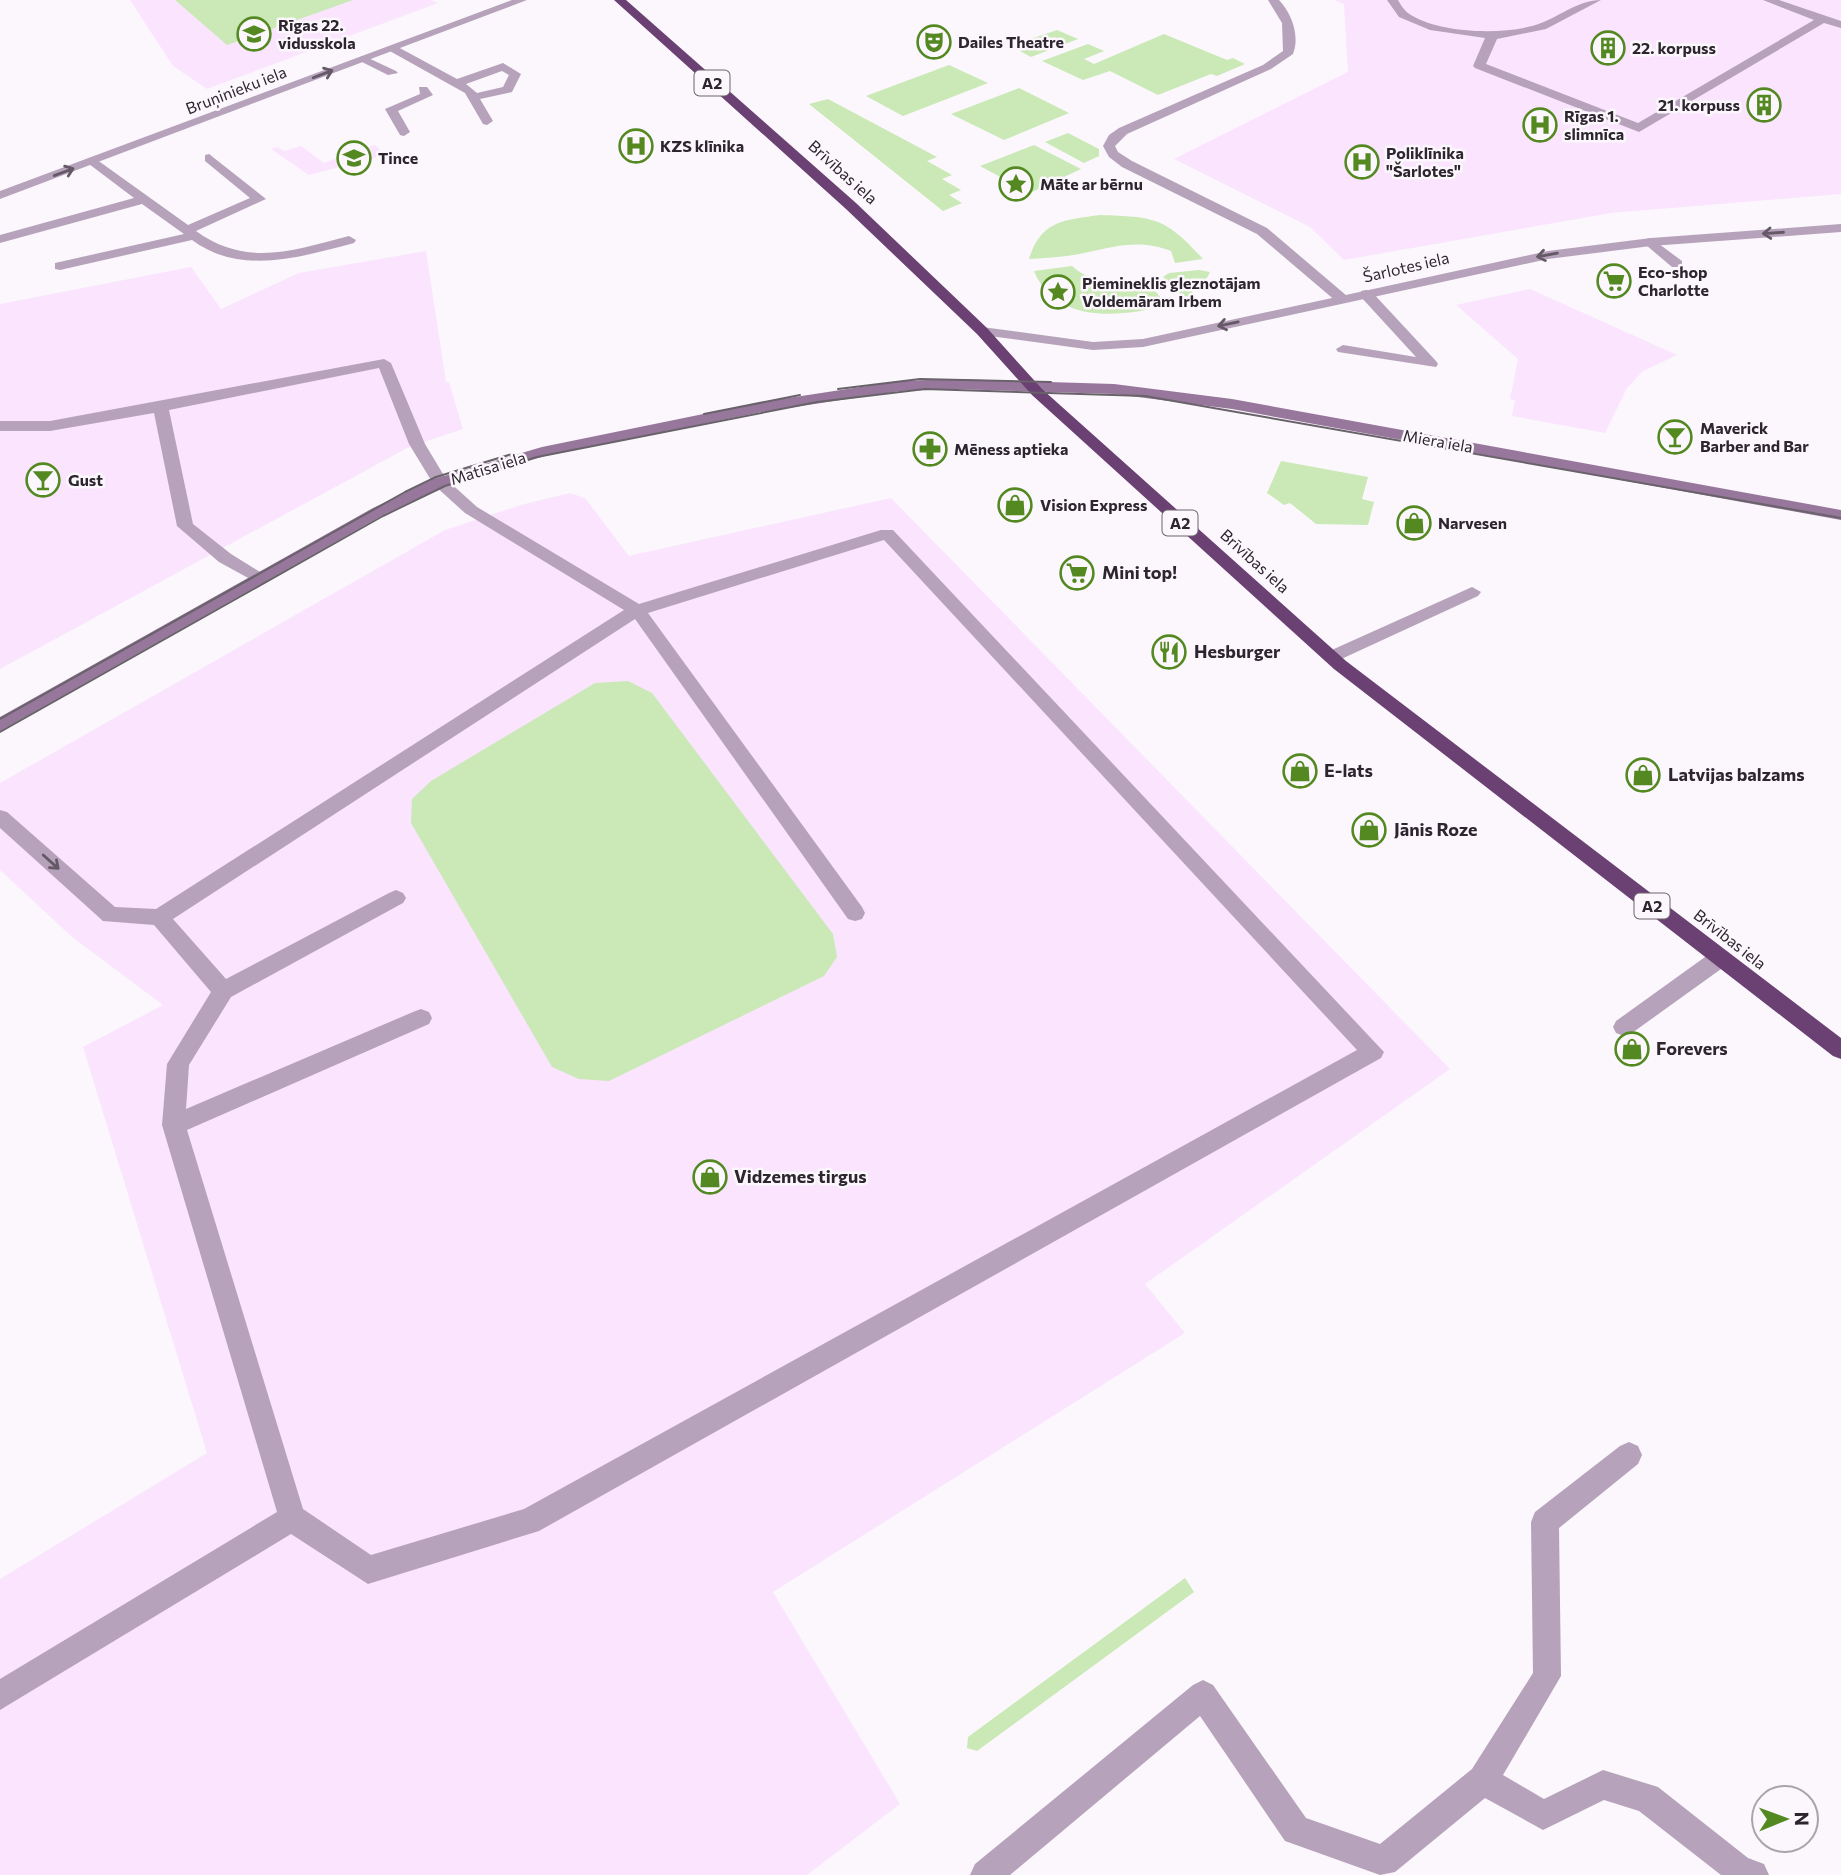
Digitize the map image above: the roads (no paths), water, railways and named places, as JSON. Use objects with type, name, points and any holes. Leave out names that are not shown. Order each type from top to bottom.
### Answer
[{"type":"highway","name":"Brīvības iela","points":[[619,0],[851,206],[982,331],[1032,386],[1128,477],[1331,657],[1841,1050]]},
{"type":"street","name":"Bruņinieku iela","points":[[0,195],[522,0]]},
{"type":"street","points":[[1273,0],[1280,6],[1291,33],[1289,52],[1267,67],[1123,131],[1113,138],[1110,146],[1113,153],[1127,164],[1262,231],[1342,299]]},
{"type":"street","points":[[1392,0],[1403,15],[1434,28],[1492,36],[1542,27],[1596,0]]},
{"type":"street","points":[[1768,0],[1841,25]]},
{"type":"street","points":[[1791,8],[1806,0]]},
{"type":"street","points":[[1492,36],[1479,66],[1639,128],[1823,19]]},
{"type":"street","points":[[392,48],[470,91],[487,121]]},
{"type":"street","points":[[364,59],[392,74]]},
{"type":"street","points":[[456,83],[503,66],[515,74],[508,89],[473,97]]},
{"type":"street","points":[[404,132],[391,109],[427,96],[423,90]]},
{"type":"street","points":[[60,266],[191,233],[259,199],[209,158]]},
{"type":"street","points":[[93,161],[191,233],[227,255],[255,258],[284,256],[349,240]]},
{"type":"street","points":[[0,239],[144,199]]},
{"type":"street","name":"Šarlotes iela","points":[[982,331],[1093,346],[1143,343],[1548,255],[1651,242],[1841,228]]},
{"type":"street","points":[[1651,242],[1677,264]]},
{"type":"street","points":[[1343,349],[1431,364],[1366,293]]},
{"type":"street","points":[[0,426],[50,426],[384,363],[417,444],[440,482],[471,510],[637,610],[855,913]]},
{"type":"street","name":"Matīsa iela","points":[[0,725],[379,511],[440,482],[542,452],[815,397],[922,384],[1032,386]]},
{"type":"street","name":"Miera iela","points":[[1032,386],[1136,391],[1232,404],[1841,515]]},
{"type":"street","points":[[161,407],[186,526],[225,558],[259,579]]},
{"type":"street","points":[[0,817],[110,915],[160,917],[637,610],[887,534],[1373,1052],[529,1521],[368,1570],[292,1518],[174,1125],[178,1064],[223,991],[396,898]]},
{"type":"street","points":[[1331,657],[1472,592]]},
{"type":"street","points":[[160,917],[223,991]]},
{"type":"street","points":[[1624,1027],[1720,958]]},
{"type":"street","points":[[174,1125],[421,1018]]},
{"type":"street","points":[[986,1875],[1203,1695],[1296,1830],[1384,1861],[1483,1780],[1547,1676],[1545,1522],[1629,1455]]},
{"type":"street","points":[[0,1695],[292,1518]]},
{"type":"street","points":[[1483,1780],[1543,1815],[1602,1785],[1647,1798],[1738,1869],[1753,1875]]},
{"type":"tram line","points":[[838,389],[920,379],[1051,382]]},
{"type":"tram line","points":[[0,732],[383,516],[445,486],[537,457],[817,402],[925,389],[1145,396],[1841,518]]},
{"type":"tram line","points":[[704,414],[800,395]]},
{"type":"tram line","points":[[0,719],[405,492],[436,477],[512,454]]},
{"type":"place","name":"Rīgas 22. vidusskola","points":[[254,34]]},
{"type":"place","name":"Dailes Theatre","points":[[934,42]]},
{"type":"place","name":"22. korpuss","points":[[1608,48]]},
{"type":"place","name":"21. korpuss","points":[[1764,105]]},
{"type":"place","name":"Rīgas 1. slimnīca","points":[[1540,125]]},
{"type":"place","name":"KZS klīnika","points":[[636,146]]},
{"type":"place","name":"Tince","points":[[354,158]]},
{"type":"place","name":"Poliklīnika \"Šarlotes\"","points":[[1362,162]]},
{"type":"place","name":"Māte ar bērnu","points":[[1016,184]]},
{"type":"place","name":"Eco-shop Charlotte","points":[[1614,281]]},
{"type":"place","name":"Piemineklis gleznotājam Voldemāram Irbem","points":[[1058,292]]},
{"type":"place","name":"Maverick Barber and Bar","points":[[1675,437]]},
{"type":"place","name":"Mēness aptieka","points":[[930,449]]},
{"type":"place","name":"Gust","points":[[43,480]]},
{"type":"place","name":"Vision Express","points":[[1015,505]]},
{"type":"place","name":"Narvesen","points":[[1414,523]]},
{"type":"place","name":"Mini top!","points":[[1077,573]]},
{"type":"place","name":"Hesburger","points":[[1169,652]]},
{"type":"place","name":"E-lats","points":[[1300,771]]},
{"type":"place","name":"Latvijas balzams","points":[[1643,775]]},
{"type":"place","name":"Jānis Roze","points":[[1369,830]]},
{"type":"place","name":"Forevers","points":[[1632,1049]]},
{"type":"place","name":"Vidzemes tirgus","points":[[710,1177]]}]
